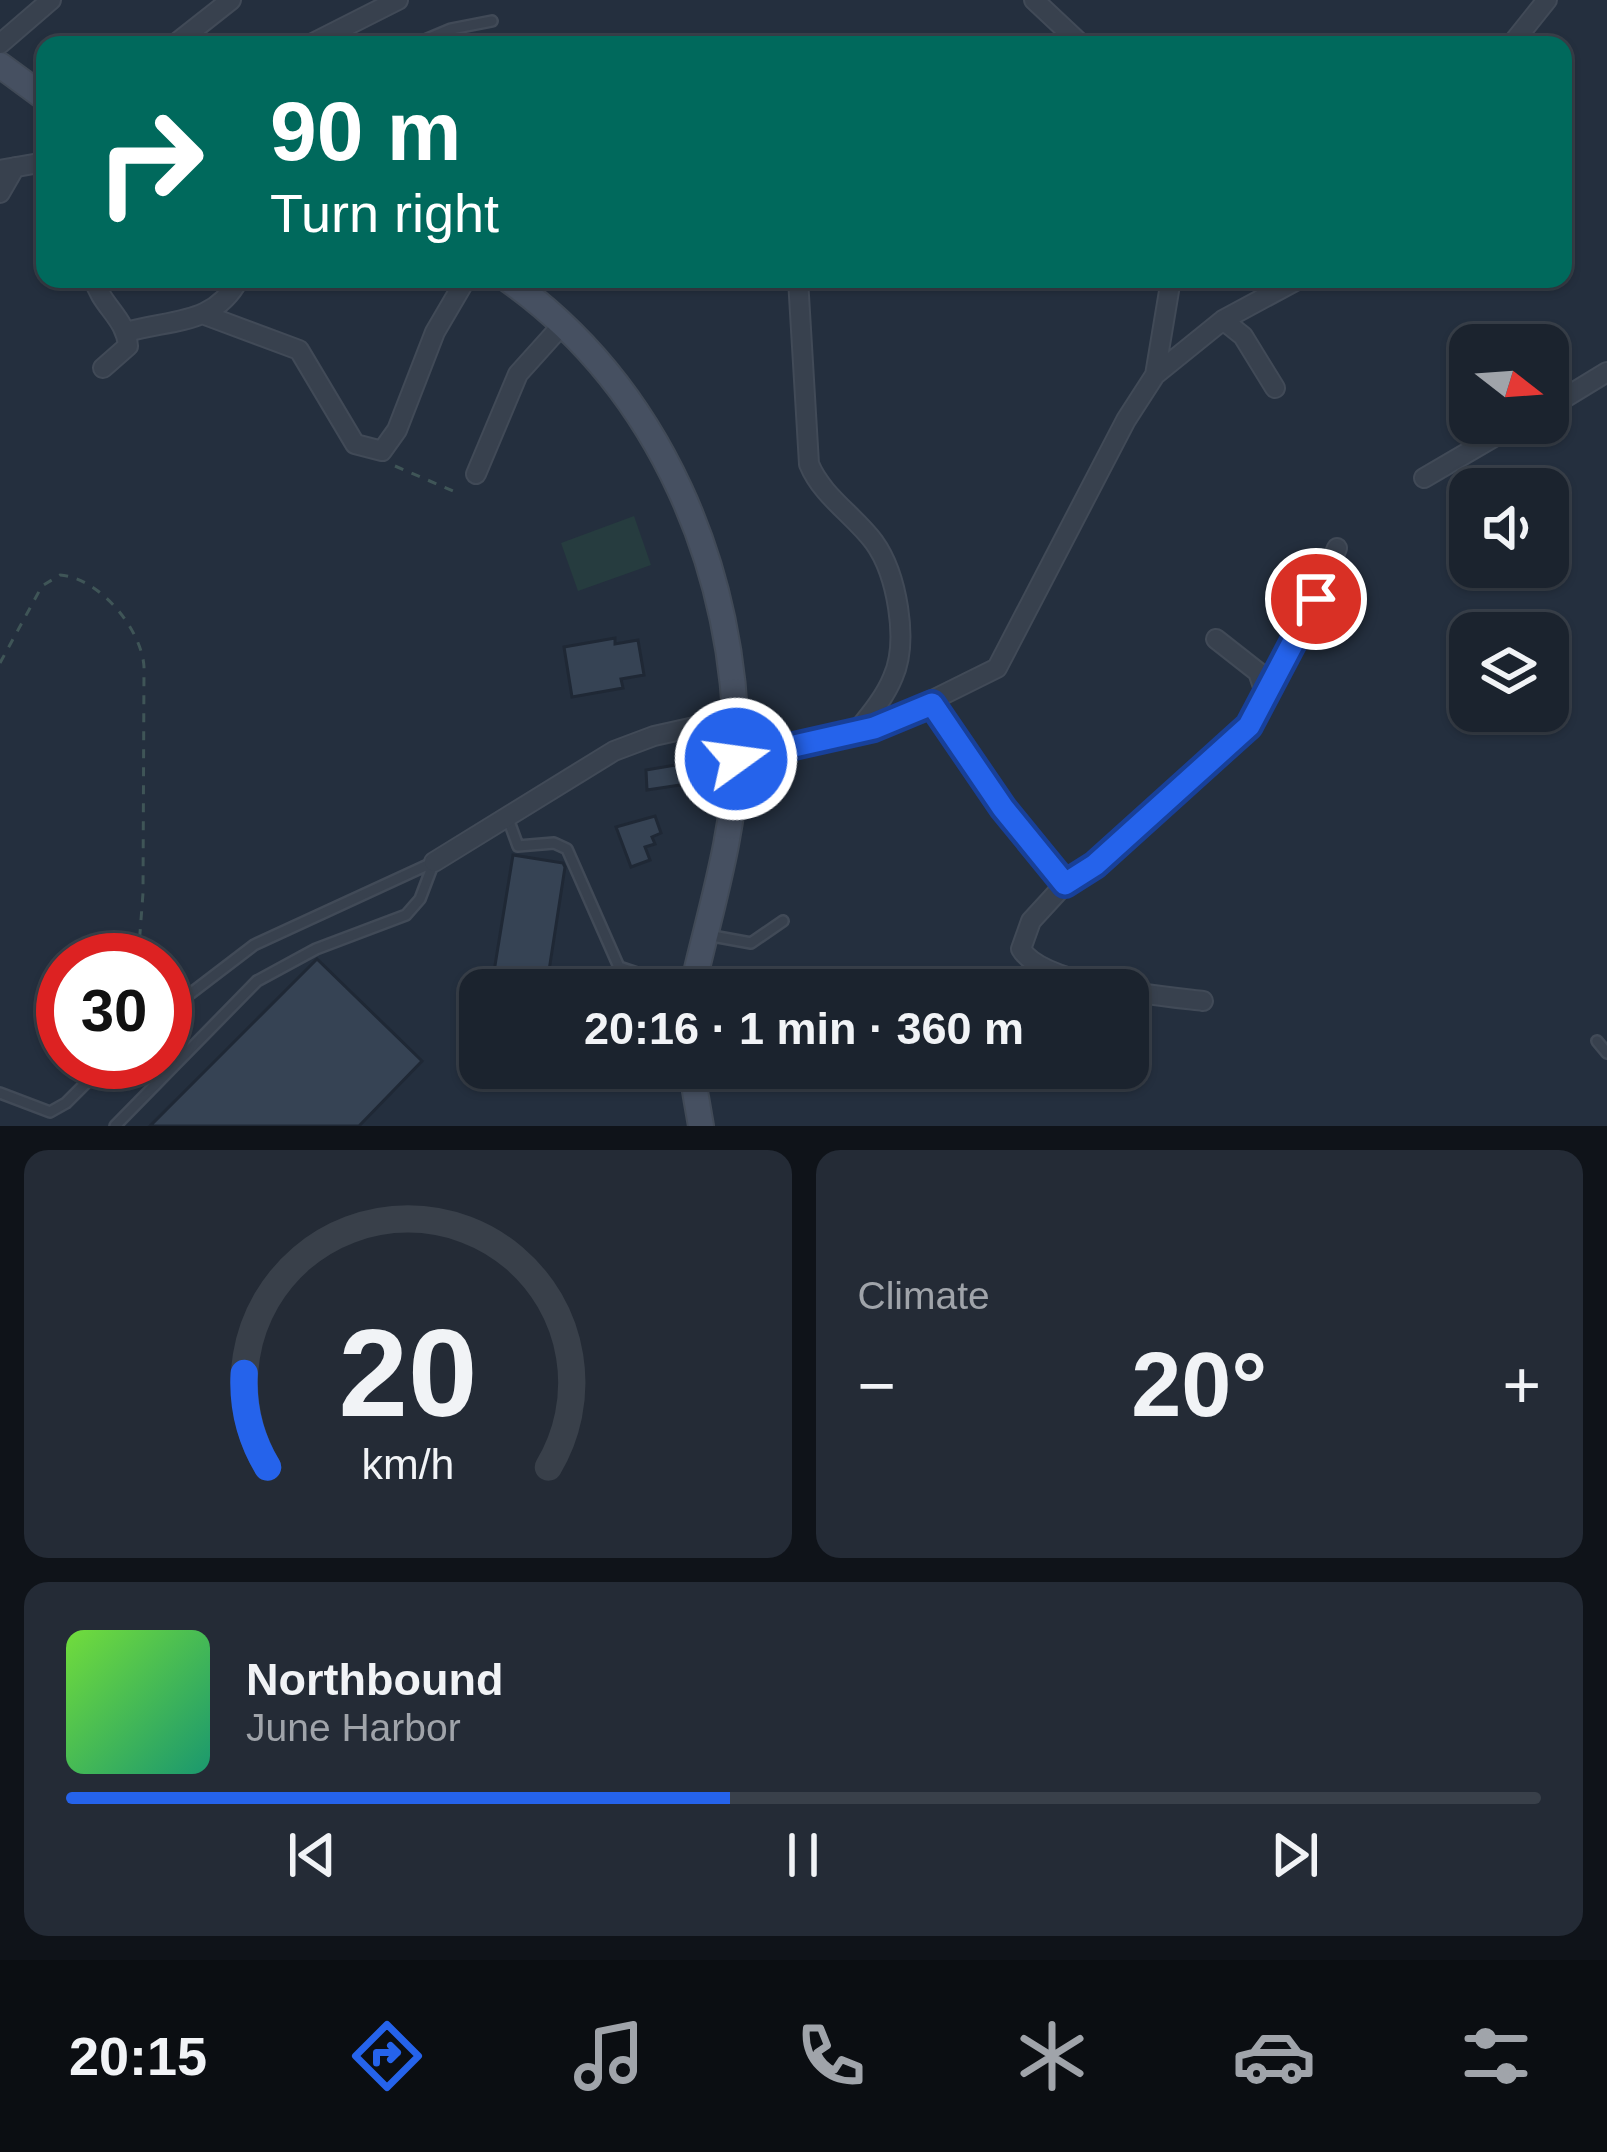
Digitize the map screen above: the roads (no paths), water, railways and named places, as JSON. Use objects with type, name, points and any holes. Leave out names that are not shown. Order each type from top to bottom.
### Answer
[{"type":"main road","points":[[0,65],[36,91]]},
{"type":"main road","points":[[519,288],[563,324],[634,404],[682,491],[728,646],[736,759],[723,857],[695,969]]},
{"type":"main road","points":[[694,1089],[700,1126]]},
{"type":"street","points":[[0,44],[51,0]]},
{"type":"street","points":[[186,36],[232,0]]},
{"type":"street","points":[[328,36],[398,0]]},
{"type":"street","points":[[1034,0],[1072,36]]},
{"type":"street","points":[[1517,36],[1547,0]]},
{"type":"street","points":[[0,194],[8,169]]},
{"type":"street","points":[[100,288],[127,332],[128,346],[103,368]]},
{"type":"street","points":[[127,332],[172,326],[205,315],[230,288]]},
{"type":"street","points":[[205,315],[299,350],[355,444],[382,451],[397,430],[435,332],[461,288]]},
{"type":"street","points":[[799,288],[809,464],[823,489],[878,546],[892,588],[900,638],[894,676],[856,731]]},
{"type":"street","points":[[1155,375],[1170,288]]},
{"type":"street","points":[[736,759],[856,731],[932,704],[992,672],[1006,657],[1126,420],[1155,375],[1222,320],[1282,288]]},
{"type":"street","points":[[1222,320],[1243,336],[1276,388]]},
{"type":"street","points":[[476,474],[518,374],[563,324]]},
{"type":"street","points":[[1569,395],[1607,372]]},
{"type":"street","points":[[1424,478],[1482,444]]},
{"type":"street","points":[[1203,1001],[1087,981],[1031,963],[1021,949],[1023,937],[1065,884],[1095,865],[1249,726],[1316,599],[1337,548]]},
{"type":"street","points":[[1216,639],[1258,672],[1265,693]]},
{"type":"street","points":[[932,704],[1003,808],[1065,884]]},
{"type":"street","points":[[434,862],[614,752],[654,736],[735,718]]},
{"type":"lane","points":[[434,36],[492,22]]},
{"type":"lane","points":[[507,816],[518,846],[554,843],[563,845],[574,858],[619,967],[625,969]]},
{"type":"lane","points":[[192,993],[254,946],[434,862]]},
{"type":"lane","points":[[115,1126],[256,981],[316,949],[406,915],[420,899],[434,862]]},
{"type":"lane","points":[[704,934],[751,943],[783,921]]},
{"type":"lane","points":[[1597,1041],[1607,1053]]},
{"type":"lane","points":[[0,1093],[50,1112],[80,1089]]}]
